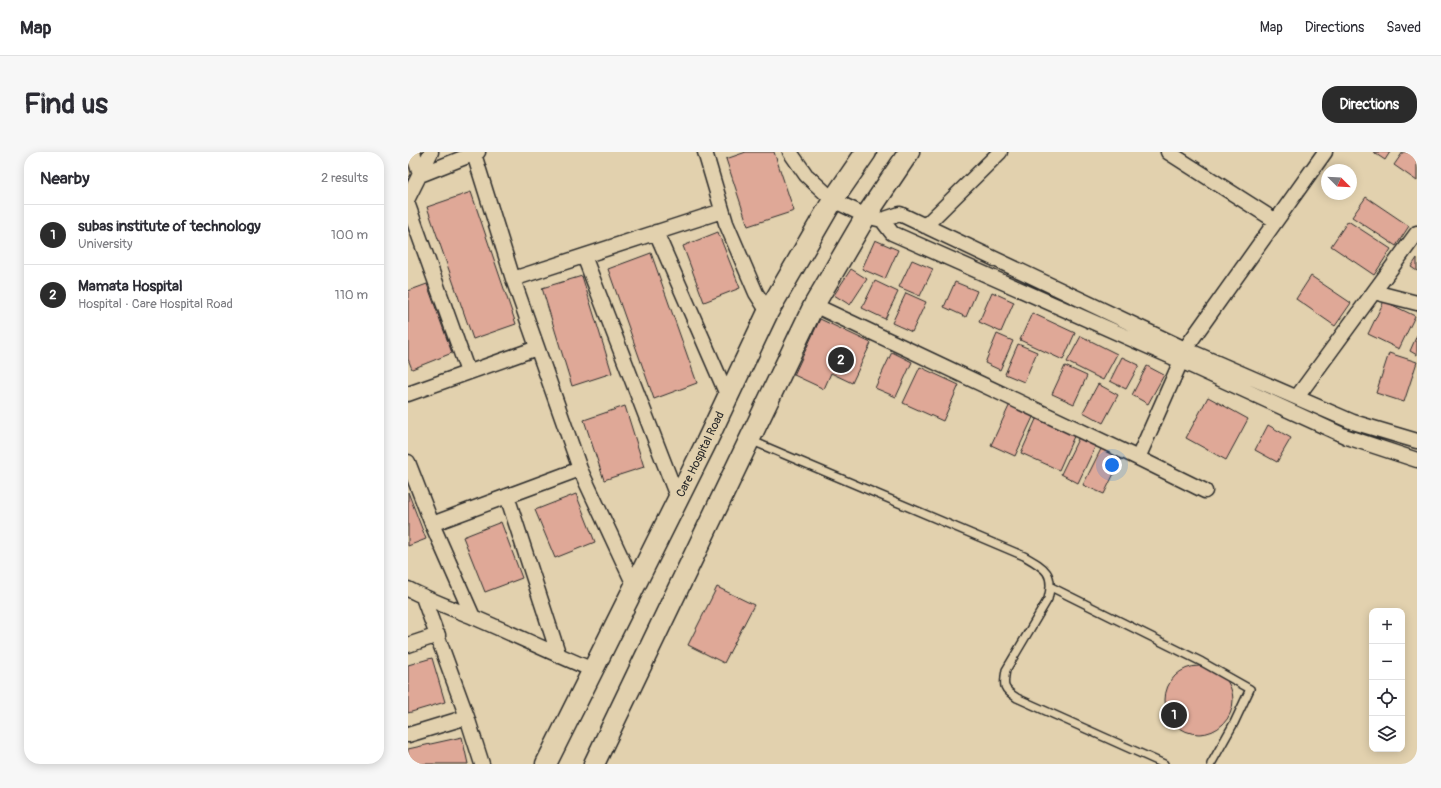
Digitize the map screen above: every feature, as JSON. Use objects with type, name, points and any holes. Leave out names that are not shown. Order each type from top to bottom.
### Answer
[{"type":"street","points":[[413,152],[420,175]]},
{"type":"street","points":[[408,198],[431,152]]},
{"type":"street","points":[[705,152],[722,211],[756,293],[768,312]]},
{"type":"street","points":[[790,152],[806,175],[833,200],[874,218],[892,233],[1183,355],[1297,397],[1353,422],[1417,441]]},
{"type":"street","name":"Care Hospital Road","points":[[546,764],[678,500],[768,312],[833,200],[866,152]]},
{"type":"street","points":[[594,764],[814,305],[874,218],[909,152]]},
{"type":"street","points":[[924,226],[1000,152]]},
{"type":"street","points":[[1168,152],[1276,221]]},
{"type":"street","points":[[1138,458],[1183,355],[1324,152]]},
{"type":"street","points":[[420,175],[476,153],[513,279],[580,469],[634,587]]},
{"type":"street","points":[[408,205],[468,372]]},
{"type":"street","points":[[513,279],[722,211]]},
{"type":"street","points":[[874,218],[900,214],[1347,437],[1417,460]]},
{"type":"street","points":[[656,232],[728,397]]},
{"type":"street","points":[[1297,397],[1417,233]]},
{"type":"street","points":[[584,256],[678,500]]},
{"type":"street","points":[[1374,292],[1417,303]]},
{"type":"street","points":[[814,305],[1138,458],[1204,491]]},
{"type":"street","points":[[408,394],[537,348]]},
{"type":"street","points":[[1347,437],[1353,422]]},
{"type":"street","points":[[408,462],[432,524],[473,617]]},
{"type":"street","points":[[432,524],[580,469]]},
{"type":"street","points":[[507,496],[559,656]]},
{"type":"street","points":[[408,589],[423,597],[473,617],[593,670]]},
{"type":"street","points":[[423,597],[467,717],[482,764]]},
{"type":"street","points":[[408,645],[438,635]]},
{"type":"street","points":[[408,735],[467,717]]},
{"type":"lane","points":[[750,440],[1024,556],[1041,566],[1049,576],[1051,587],[1048,599],[1006,670],[1004,682],[1006,691],[1017,698],[1164,764]]},
{"type":"lane","points":[[1051,587],[1202,662],[1250,689],[1211,764]]},
{"type":"building","points":[[746,152],[774,152],[794,211],[748,226],[726,159]]},
{"type":"building","points":[[1373,152],[1390,152],[1385,160]]},
{"type":"building","points":[[1403,152],[1417,152],[1417,181],[1394,165]]},
{"type":"building","points":[[471,192],[516,324],[473,339],[427,207]]},
{"type":"building","points":[[1366,197],[1409,226],[1396,246],[1352,217]]},
{"type":"building","points":[[1348,221],[1391,249],[1374,275],[1331,246]]},
{"type":"building","points":[[718,232],[740,288],[704,302],[683,246]]},
{"type":"building","points":[[875,240],[898,250],[885,279],[862,269]]},
{"type":"building","points":[[651,253],[697,383],[654,399],[608,269]]},
{"type":"building","points":[[1417,258],[1417,271],[1411,267]]},
{"type":"building","points":[[912,260],[933,269],[920,296],[899,287]]},
{"type":"building","points":[[851,269],[867,279],[850,305],[834,295]]},
{"type":"building","points":[[582,276],[612,373],[572,386],[542,288]]},
{"type":"building","points":[[1311,276],[1351,303],[1335,326],[1296,299]]},
{"type":"building","points":[[875,281],[898,292],[885,319],[862,308]]},
{"type":"building","points":[[955,282],[977,291],[966,317],[944,307]]},
{"type":"building","points":[[427,284],[452,353],[412,369],[408,359],[408,291]]},
{"type":"building","points":[[992,292],[1014,302],[1001,332],[979,322]]},
{"type":"building","points":[[906,293],[926,302],[912,332],[892,323]]},
{"type":"building","points":[[1384,301],[1415,316],[1399,349],[1368,334]]},
{"type":"building","points":[[1032,313],[1075,333],[1063,360],[1020,340]]},
{"type":"building","points":[[820,319],[871,343],[852,383],[831,373],[824,389],[794,375]]},
{"type":"building","points":[[997,334],[1013,341],[1000,370],[985,363]]},
{"type":"building","points":[[1417,335],[1417,355],[1410,351]]},
{"type":"building","points":[[1081,336],[1117,354],[1103,380],[1067,362]]},
{"type":"building","points":[[1018,344],[1037,352],[1024,382],[1005,374]]},
{"type":"building","points":[[892,352],[912,362],[896,397],[875,388]]},
{"type":"building","points":[[1389,353],[1417,362],[1404,402],[1376,393]]},
{"type":"building","points":[[1122,357],[1139,365],[1126,389],[1110,381]]},
{"type":"building","points":[[1065,366],[1087,376],[1074,404],[1052,394]]},
{"type":"building","points":[[1147,366],[1164,375],[1148,404],[1132,395]]},
{"type":"building","points":[[920,367],[959,385],[943,421],[903,403]]},
{"type":"building","points":[[1098,384],[1118,395],[1103,423],[1083,412]]},
{"type":"building","points":[[1208,397],[1248,419],[1226,460],[1186,438]]},
{"type":"building","points":[[1010,404],[1034,415],[1015,456],[991,445]]},
{"type":"building","points":[[625,406],[644,467],[604,480],[584,420]]},
{"type":"building","points":[[1037,417],[1075,434],[1059,470],[1021,453]]},
{"type":"building","points":[[1268,425],[1291,438],[1277,462],[1255,450]]},
{"type":"building","points":[[1079,437],[1096,445],[1078,483],[1061,474]]},
{"type":"building","points":[[1102,447],[1122,457],[1104,494],[1083,485]]},
{"type":"building","points":[[408,492],[426,539],[408,546]]},
{"type":"building","points":[[576,494],[595,542],[555,558],[535,510]]},
{"type":"building","points":[[501,522],[522,578],[485,592],[463,537]]},
{"type":"building","points":[[717,587],[754,605],[724,663],[688,645]]},
{"type":"building","points":[[432,658],[445,702],[408,713],[408,665]]},
{"type":"building","points":[[1199,666],[1212,669],[1223,676],[1230,687],[1233,700],[1230,713],[1223,724],[1212,731],[1199,734],[1186,731],[1175,724],[1168,713],[1165,700],[1168,687],[1175,676],[1186,669]]},
{"type":"building","points":[[462,737],[468,764],[408,764],[408,749]]},
{"type":"place","name":"Mamata Hospital","points":[[841,360]]},
{"type":"place","name":"subas institute of technology","points":[[1174,715]]}]
